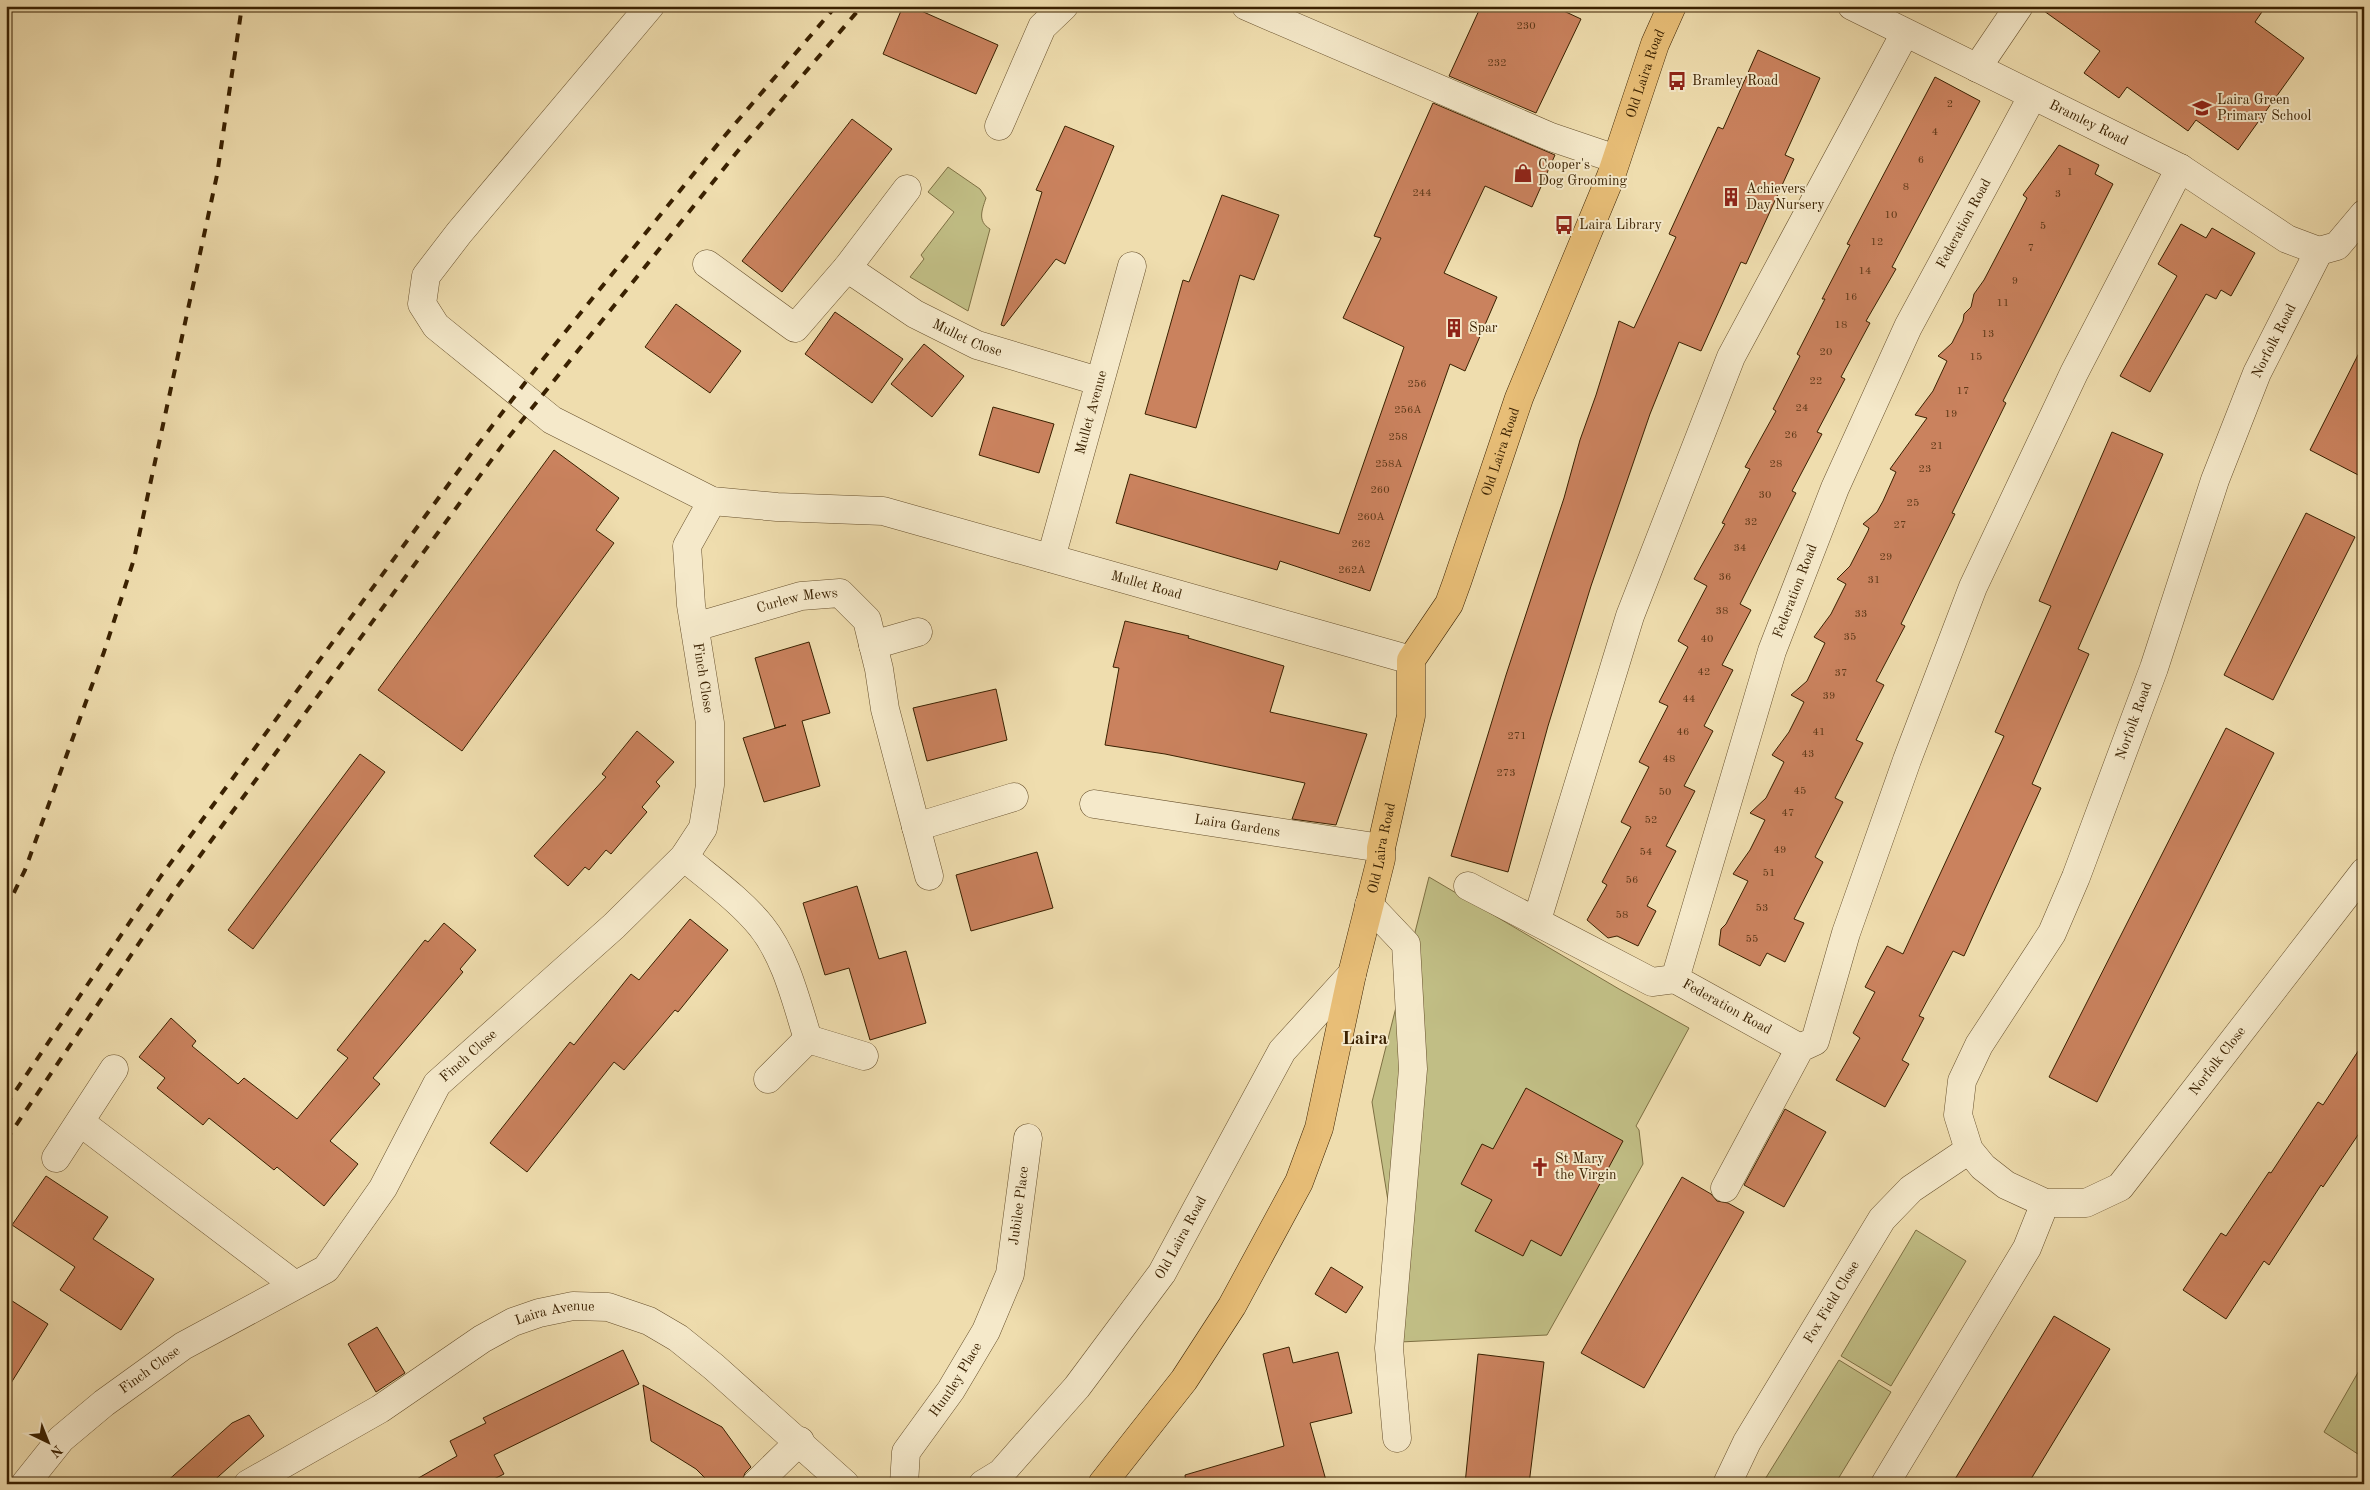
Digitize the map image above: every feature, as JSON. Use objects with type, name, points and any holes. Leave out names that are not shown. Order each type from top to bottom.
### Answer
[{"type":"main road","name":"Old Laira Road","points":[[1102,1484],[1184,1380],[1232,1306],[1299,1182],[1319,1128],[1352,974],[1381,859],[1381,848],[1411,716],[1411,660],[1449,604],[1519,398],[1616,159],[1655,44],[1672,6]]},
{"type":"street","points":[[650,6],[459,233],[426,276],[422,304],[436,326],[552,420],[712,501]]},
{"type":"street","points":[[999,126],[1042,27],[1064,6]]},
{"type":"street","points":[[1246,6],[1551,138],[1616,159]]},
{"type":"street","name":"Bramley Road","points":[[1852,6],[2032,97],[2180,168],[2287,239],[2319,251]]},
{"type":"street","points":[[1977,68],[2019,6]]},
{"type":"street","points":[[1537,920],[1630,616],[1730,357],[1904,32]]},
{"type":"street","name":"Federation Road","points":[[1800,1048],[1675,979],[1772,652],[1835,488],[1908,327],[2032,97]]},
{"type":"street","points":[[1725,1188],[1800,1048],[1815,1041],[1846,933],[1907,760],[1973,587],[2074,373],[2180,168]]},
{"type":"street","points":[[707,264],[795,328],[847,268],[907,189]]},
{"type":"street","points":[[2319,251],[2337,246],[2364,214]]},
{"type":"street","name":"Norfolk Road","points":[[2045,1203],[2006,1185],[1983,1167],[1970,1150],[1958,1115],[1962,1081],[1979,1045],[2052,933],[2076,877],[2154,668],[2215,480],[2253,382],[2319,251]]},
{"type":"street","name":"Mullet Avenue","points":[[1051,558],[1098,381],[1132,266]]},
{"type":"street","name":"Mullet Close","points":[[847,268],[915,314],[977,345],[1098,381]]},
{"type":"street","name":"Mullet Road","points":[[712,501],[777,507],[882,511],[1411,660]]},
{"type":"street","name":"Finch Close","points":[[25,1484],[61,1439],[104,1402],[183,1346],[326,1269],[383,1188],[437,1084],[614,926],[684,857],[703,828],[710,785],[710,723],[694,627],[687,546],[712,501]]},
{"type":"street","name":"Curlew Mews","points":[[694,627],[801,596],[840,593],[867,620],[885,709],[929,876]]},
{"type":"street","points":[[873,645],[918,632]]},
{"type":"street","points":[[916,827],[1014,797]]},
{"type":"street","name":"Laira Gardens","points":[[1094,804],[1381,848]]},
{"type":"street","points":[[684,857],[734,899],[761,926],[779,955],[808,1039]]},
{"type":"street","name":"Norfolk Close","points":[[2045,1203],[2086,1203],[2120,1187],[2364,872]]},
{"type":"street","points":[[1468,886],[1537,920],[1652,982],[1675,979]]},
{"type":"street","name":"Old Laira Road","points":[[1369,905],[1406,944],[1413,1069],[1389,1348],[1397,1438]]},
{"type":"street","name":"Old Laira Road","points":[[983,1484],[1001,1473],[1077,1387],[1156,1281],[1282,1051],[1352,974]]},
{"type":"street","points":[[808,1039],[864,1056]]},
{"type":"street","points":[[768,1079],[808,1039]]},
{"type":"street","points":[[56,1158],[114,1069]]},
{"type":"street","points":[[80,1122],[295,1285]]},
{"type":"street","name":"Jubilee Place","points":[[1010,1274],[1028,1138]]},
{"type":"street","name":"Fox Field Close","points":[[1727,1484],[1748,1442],[1882,1219],[1911,1189],[1970,1150]]},
{"type":"street","points":[[1885,1484],[2027,1248],[2045,1203]]},
{"type":"street","name":"Huntley Place","points":[[904,1484],[906,1452],[951,1390],[981,1339],[1010,1274]]},
{"type":"street","name":"Laira Avenue","points":[[248,1484],[380,1409],[482,1339],[513,1322],[539,1313],[573,1306],[608,1307],[649,1321],[678,1338],[800,1441],[845,1484]]},
{"type":"street","points":[[756,1484],[800,1441]]},
{"type":"shaded area","points":[[948,167],[980,189],[986,198],[982,219],[990,229],[968,311],[910,277],[924,259],[921,255],[954,212],[928,192]]},
{"type":"shaded area","points":[[1429,877],[1689,1028],[1636,1126],[1639,1130],[1643,1164],[1547,1335],[1400,1342],[1390,1213],[1372,1102]]},
{"type":"shaded area","points":[[1916,1230],[1966,1261],[1891,1386],[1841,1356]]},
{"type":"shaded area","points":[[1839,1360],[1891,1392],[1835,1484],[1762,1484]]},
{"type":"shaded area","points":[[2364,1362],[2364,1458],[2324,1432]]},
{"type":"building","points":[[903,6],[910,6],[998,45],[976,94],[883,54]]},
{"type":"building","points":[[1481,6],[1553,6],[1581,19],[1536,113],[1449,76]]},
{"type":"building","name":"Laira Green Primary School","points":[[2037,6],[2266,6],[2255,22],[2304,58],[2238,150],[2196,120],[2188,131],[2127,87],[2119,98],[2084,73],[2100,51]]},
{"type":"building","points":[[1758,50],[1820,78],[1785,155],[1794,159],[1746,264],[1741,262],[1701,351],[1679,342],[1650,414],[1591,586],[1548,726],[1508,872],[1451,856],[1506,675],[1619,321],[1634,328],[1676,237],[1669,234],[1718,127],[1723,129]]},
{"type":"building","points":[[1935,77],[1980,101],[1892,267],[1896,269],[1866,321],[1870,323],[1841,377],[1845,379],[1817,432],[1822,434],[1792,491],[1796,493],[1740,604],[1751,610],[1722,665],[1733,670],[1704,726],[1713,731],[1684,786],[1695,791],[1666,846],[1676,851],[1647,906],[1656,911],[1638,946],[1617,936],[1608,938],[1587,920],[1607,885],[1602,882],[1631,827],[1621,822],[1649,767],[1639,762],[1668,706],[1659,702],[1688,647],[1678,641],[1707,586],[1694,579],[1725,524],[1722,523],[1750,469],[1745,467],[1776,411],[1773,409],[1800,356],[1797,354],[1825,299],[1822,299],[1850,245],[1847,244]]},
{"type":"building","points":[[1433,103],[1555,155],[1532,207],[1485,186],[1444,273],[1497,297],[1465,371],[1450,364],[1370,591],[1280,561],[1277,570],[1116,523],[1130,474],[1339,534],[1404,347],[1343,318],[1381,238],[1374,236]]},
{"type":"building","points":[[852,119],[892,149],[782,292],[742,261]]},
{"type":"building","points":[[1065,126],[1114,146],[1065,264],[1056,259],[1004,326],[1001,325],[1042,192],[1036,190]]},
{"type":"building","points":[[2059,145],[2099,165],[2095,174],[2113,184],[2003,401],[2006,403],[1952,513],[1955,514],[1901,624],[1905,626],[1876,681],[1884,685],[1856,740],[1863,743],[1835,798],[1843,802],[1815,857],[1823,862],[1794,919],[1804,923],[1785,962],[1767,953],[1760,966],[1719,945],[1721,929],[1726,924],[1748,881],[1733,874],[1750,850],[1765,820],[1750,813],[1766,798],[1784,762],[1772,755],[1789,732],[1804,702],[1791,695],[1807,681],[1825,643],[1814,637],[1831,614],[1846,584],[1837,579],[1850,566],[1868,531],[1869,528],[1863,524],[1877,512],[1883,501],[1896,472],[1890,469],[1927,418],[1915,415],[1933,391],[1947,361],[1938,356],[1952,343],[1963,321],[1964,314],[1971,307],[1974,294],[1984,280],[2027,198],[2023,195]]},
{"type":"building","points":[[1222,195],[1279,215],[1254,280],[1240,275],[1196,428],[1145,414],[1183,280],[1189,282]]},
{"type":"building","points":[[2181,224],[2206,238],[2212,228],[2255,253],[2231,296],[2221,290],[2216,299],[2206,294],[2150,392],[2120,376],[2177,276],[2158,264]]},
{"type":"building","points":[[676,304],[741,351],[710,393],[645,347]]},
{"type":"building","points":[[835,312],[903,359],[872,403],[805,354]]},
{"type":"building","points":[[2364,343],[2364,478],[2310,450]]},
{"type":"building","points":[[924,344],[964,376],[932,417],[891,384]]},
{"type":"building","points":[[993,407],[1054,424],[1039,473],[979,455]]},
{"type":"building","points":[[2112,432],[2163,454],[2078,649],[2089,654],[2032,784],[2041,788],[1964,956],[1953,951],[1919,1016],[1924,1018],[1902,1060],[1909,1064],[1885,1107],[1836,1080],[1860,1038],[1853,1033],[1875,992],[1865,987],[1887,946],[1903,954],[2004,736],[1995,732],[2051,606],[2039,601]]},
{"type":"building","points":[[554,450],[619,498],[596,530],[614,543],[462,751],[378,690]]},
{"type":"building","points":[[2306,513],[2355,537],[2273,700],[2224,675]]},
{"type":"building","points":[[1125,621],[1189,636],[1188,638],[1284,666],[1270,712],[1367,734],[1336,825],[1292,819],[1305,783],[1165,754],[1105,745],[1119,668],[1113,667]]},
{"type":"building","points":[[809,642],[830,713],[802,721],[820,786],[764,802],[743,738],[786,725],[775,728],[755,658]]},
{"type":"building","points":[[996,689],[1007,740],[927,761],[913,708]]},
{"type":"building","points":[[2226,728],[2274,753],[2097,1102],[2049,1077]]},
{"type":"building","points":[[637,731],[674,762],[656,782],[660,786],[642,807],[647,812],[611,854],[606,850],[589,870],[585,867],[568,886],[534,856],[606,777],[602,774]]},
{"type":"building","points":[[360,754],[385,772],[253,949],[228,930]]},
{"type":"building","points":[[1037,852],[1053,908],[971,931],[956,875]]},
{"type":"building","points":[[857,886],[879,959],[906,951],[926,1023],[870,1040],[849,968],[825,975],[803,903]]},
{"type":"building","points":[[690,919],[728,950],[678,1012],[675,1010],[624,1070],[614,1062],[527,1172],[490,1143],[570,1042],[574,1045],[631,974],[639,980]]},
{"type":"building","points":[[444,923],[476,950],[460,969],[463,972],[373,1078],[380,1084],[330,1141],[358,1164],[324,1206],[277,1167],[274,1170],[209,1118],[203,1125],[157,1088],[165,1078],[139,1057],[171,1018],[196,1041],[192,1046],[238,1084],[244,1078],[297,1119],[348,1058],[337,1050],[425,940],[428,942]]},
{"type":"building","points":[[2364,1042],[2364,1126],[2323,1187],[2321,1185],[2269,1265],[2264,1261],[2226,1319],[2183,1290],[2221,1233],[2226,1236],[2318,1102],[2323,1105]]},
{"type":"building","name":"St Mary the Virgin","points":[[1526,1088],[1623,1141],[1561,1256],[1531,1240],[1523,1256],[1475,1231],[1492,1200],[1461,1184],[1482,1144],[1493,1149]]},
{"type":"building","points":[[1785,1109],[1826,1132],[1784,1207],[1744,1185]]},
{"type":"building","points":[[46,1176],[108,1217],[93,1239],[154,1279],[121,1330],[60,1290],[75,1267],[12,1225]]},
{"type":"building","points":[[1682,1177],[1711,1194],[1717,1201],[1728,1203],[1744,1212],[1644,1388],[1581,1353]]},
{"type":"building","points":[[1331,1267],[1363,1287],[1346,1313],[1315,1294]]},
{"type":"building","points":[[6,1297],[48,1324],[6,1391]]},
{"type":"building","points":[[2054,1316],[2110,1349],[2028,1484],[1952,1484]]},
{"type":"building","points":[[377,1327],[405,1373],[376,1392],[348,1344]]},
{"type":"building","points":[[1289,1347],[1293,1363],[1338,1352],[1352,1413],[1310,1423],[1327,1484],[1186,1484],[1185,1475],[1284,1446],[1263,1354]]},
{"type":"building","points":[[623,1350],[639,1384],[494,1455],[504,1474],[484,1484],[408,1484],[457,1456],[450,1441],[486,1423],[483,1418]]},
{"type":"building","points":[[1478,1354],[1544,1362],[1529,1484],[1465,1484]]},
{"type":"building","points":[[643,1385],[722,1427],[751,1467],[745,1473],[741,1484],[711,1484],[696,1469],[651,1441]]},
{"type":"building","points":[[249,1415],[264,1436],[210,1484],[164,1484],[232,1423]]},
{"type":"railway","points":[[6,909],[25,870],[104,652],[134,559],[217,175],[242,6]]},
{"type":"railway","points":[[6,1105],[161,876],[476,447],[544,358],[722,139],[836,6]]},
{"type":"railway","points":[[6,1140],[177,887],[504,443],[737,152],[862,6]]},
{"type":"place","name":"Bramley Road","points":[[1677,81]]},
{"type":"place","name":"Laira Green Primary School","points":[[2202,108]]},
{"type":"place","name":"Cooper's Dog Grooming","points":[[1523,173]]},
{"type":"place","name":"Achievers Day Nursery","points":[[1731,197]]},
{"type":"place","name":"Laira Library","points":[[1564,225]]},
{"type":"place","name":"Spar","points":[[1454,328]]},
{"type":"place","name":"St Mary the Virgin","points":[[1540,1167]]},
{"type":"district","name":"Laira","points":[[1365,1039]]}]
